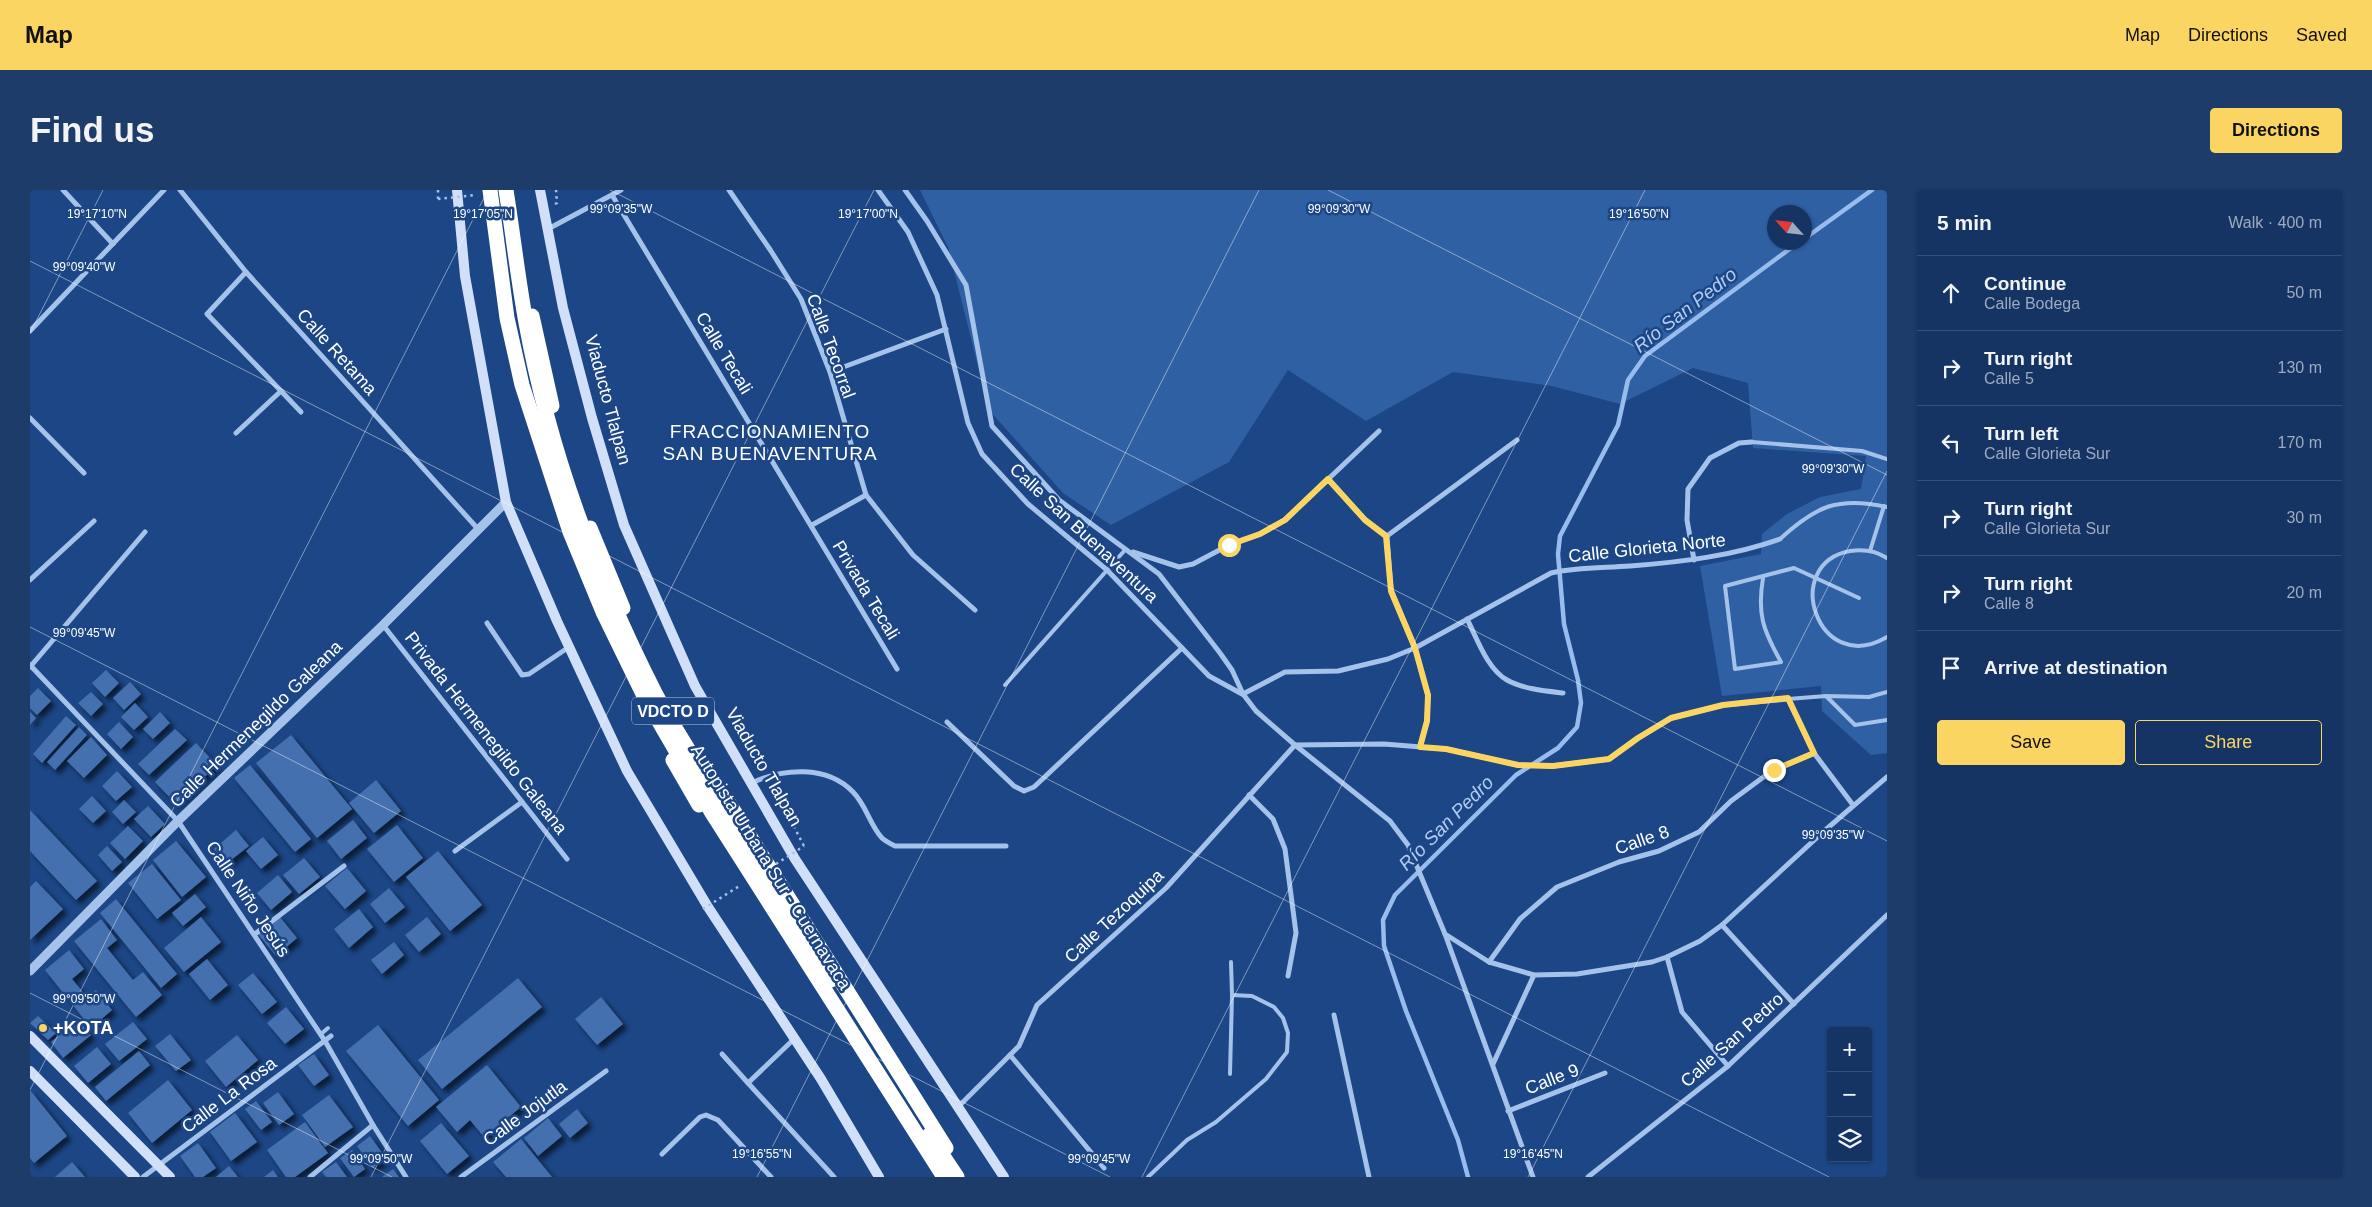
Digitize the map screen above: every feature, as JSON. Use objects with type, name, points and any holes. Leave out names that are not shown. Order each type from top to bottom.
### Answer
[{"type":"highway","name":"VDCTO D","points":[[489,190],[519,386],[560,524],[595,606],[638,696],[686,784],[936,1177]]},
{"type":"highway","name":"Autopista Urbana Sur - Cuernavaca","points":[[489,190],[507,318],[522,385],[570,532],[603,612],[643,694],[712,813],[944,1177]]},
{"type":"highway","name":"Autopista Urbana Sur - Cuernavaca","points":[[506,190],[526,324],[540,388],[559,455],[589,543],[614,607],[655,692],[724,810],[906,1101],[957,1177]]},
{"type":"highway","name":"VDCTO D","points":[[512,190],[528,298],[564,452],[582,508],[636,639],[666,698],[706,767],[964,1177]]},
{"type":"main road","points":[[456,190],[465,276],[506,502],[569,647],[627,770],[708,906],[794,1040],[822,1079],[879,1177]]},
{"type":"main road","name":"Viaducto Tlalpan","points":[[540,190],[564,308],[592,418],[624,525],[695,686],[795,859],[1004,1177]]},
{"type":"main road","points":[[30,1036],[170,1177]]},
{"type":"main road","points":[[30,1071],[135,1177]]},
{"type":"street","points":[[63,190],[114,244]]},
{"type":"street","points":[[30,331],[164,190]]},
{"type":"street","name":"Calle Retama","points":[[180,190],[246,272],[478,529]]},
{"type":"street","points":[[548,230],[621,190]]},
{"type":"street","name":"Calle Tecorral","points":[[729,190],[772,251],[801,299],[830,372],[866,495]]},
{"type":"street","name":"Calle San Buenaventura","points":[[878,190],[908,232],[937,295],[968,423],[982,454],[1028,504],[1107,570],[1209,676],[1243,694]]},
{"type":"street","name":"Calle San Buenaventura","points":[[905,190],[927,220],[966,286],[992,426],[1059,500],[1165,580],[1226,662],[1243,694],[1256,711],[1295,745],[1390,821],[1408,845],[1445,934]]},
{"type":"street","name":"Calle Tecali","points":[[612,195],[812,526]]},
{"type":"street","points":[[246,272],[206,314],[301,412]]},
{"type":"street","points":[[830,372],[946,329]]},
{"type":"street","points":[[236,433],[281,391]]},
{"type":"street","points":[[30,418],[84,473]]},
{"type":"street","points":[[1125,550],[1179,567],[1193,564],[1229,545],[1260,534],[1285,520],[1380,431]]},
{"type":"street","points":[[1386,536],[1517,440]]},
{"type":"street","points":[[1694,560],[1687,520],[1688,489],[1710,458],[1739,443],[1752,442]]},
{"type":"street","points":[[1328,479],[1365,520],[1386,536],[1391,591],[1415,648],[1428,695],[1427,721],[1420,747]]},
{"type":"street","points":[[812,526],[866,495],[913,555],[975,610]]},
{"type":"street","name":"Calle Hermenegildo Galeana","points":[[30,970],[178,821],[383,625],[506,502]]},
{"type":"street","points":[[30,580],[94,521]]},
{"type":"street","name":"Privada Tecali","points":[[812,526],[897,670]]},
{"type":"street","points":[[30,666],[145,532]]},
{"type":"street","name":"Calle Glorieta Norte","points":[[1243,694],[1285,672],[1338,671],[1388,659],[1415,648],[1550,573],[1570,568],[1694,560],[1750,550],[1780,539]]},
{"type":"street","points":[[1467,619],[1490,663],[1506,680],[1538,690],[1563,693]]},
{"type":"street","points":[[487,624],[522,675],[529,674],[569,647]]},
{"type":"street","name":"Privada Hermenegildo Galeana","points":[[383,625],[567,859]]},
{"type":"street","points":[[947,722],[1014,786],[1024,791],[1034,786],[1182,648]]},
{"type":"street","name":"Calle Niño Jesús","points":[[30,666],[178,821],[321,1034],[373,1125],[406,1177]]},
{"type":"street","points":[[1295,745],[1384,744],[1446,749],[1518,765],[1553,766],[1609,759],[1638,738],[1671,718],[1723,705],[1788,698],[1814,753],[1853,805]]},
{"type":"street","name":"Calle Tezoquipa","points":[[957,1108],[1019,1046],[1037,1005],[1166,888],[1295,745]]},
{"type":"street","name":"Calle 8","points":[[1489,962],[1520,919],[1557,887],[1618,862],[1659,851],[1699,832],[1731,801],[1774,770],[1814,753]]},
{"type":"street","points":[[752,783],[768,776],[793,772],[832,777],[854,792],[882,839],[896,846],[1006,846]]},
{"type":"street","points":[[1445,934],[1489,962],[1534,975],[1577,974],[1652,962],[1700,941],[1722,924],[1853,805],[1887,777]]},
{"type":"street","points":[[1249,795],[1273,820],[1285,849],[1296,933],[1288,976]]},
{"type":"street","points":[[455,851],[522,802]]},
{"type":"street","points":[[255,934],[344,866]]},
{"type":"street","name":"Calle San Pedro","points":[[1588,1177],[1728,1066],[1887,915]]},
{"type":"street","points":[[1722,924],[1794,1004]]},
{"type":"street","points":[[1445,934],[1493,1064],[1508,1111],[1534,1177]]},
{"type":"street","points":[[1666,957],[1682,1012],[1728,1066]]},
{"type":"street","points":[[1493,1064],[1534,975]]},
{"type":"street","points":[[1334,1015],[1369,1177]]},
{"type":"street","name":"Calle La Rosa","points":[[143,1177],[331,1036]]},
{"type":"street","points":[[748,1083],[794,1040]]},
{"type":"street","points":[[722,1054],[834,1177]]},
{"type":"street","points":[[1010,1055],[1104,1168]]},
{"type":"street","name":"Calle Jojutla","points":[[460,1177],[606,1071]]},
{"type":"street","name":"Calle 9","points":[[1508,1111],[1605,1073]]},
{"type":"street","points":[[662,1154],[700,1118],[706,1115],[718,1120],[771,1177]]},
{"type":"street","points":[[310,1177],[373,1125]]},
{"type":"lane","points":[[1752,442],[1862,452],[1887,459]]},
{"type":"lane","points":[[1780,539],[1804,518],[1832,505],[1864,502],[1885,506],[1870,551]]},
{"type":"lane","points":[[1005,685],[1125,550]]},
{"type":"lane","points":[[1887,558],[1870,551],[1845,552],[1833,558],[1824,566],[1817,577],[1812,592],[1813,608],[1818,622],[1828,634],[1841,642],[1856,646],[1872,645],[1887,638]]},
{"type":"lane","points":[[1763,578],[1759,600],[1765,633],[1781,662],[1734,669],[1725,586],[1763,578],[1794,568],[1859,598]]},
{"type":"lane","points":[[1788,698],[1826,696],[1868,697],[1887,692]]},
{"type":"lane","points":[[1826,696],[1855,725],[1887,720]]},
{"type":"lane","points":[[1230,1074],[1231,962]]},
{"type":"lane","points":[[1148,1177],[1187,1140],[1216,1122],[1266,1079],[1287,1052],[1288,1033],[1283,1018],[1274,1007],[1252,996],[1232,995]]},
{"type":"lane","points":[[321,1034],[328,1028]]},
{"type":"path","points":[[438,190],[438,199]]},
{"type":"path","points":[[556,190],[558,203]]},
{"type":"path","points":[[792,823],[804,846]]},
{"type":"shaded area","points":[[920,190],[1887,190],[1887,753],[1871,755],[1822,711],[1821,686],[1722,696],[1700,566],[1761,554],[1762,534],[1787,514],[1820,497],[1861,489],[1866,456],[1753,448],[1748,383],[1693,368],[1620,404],[1552,386],[1453,372],[1366,421],[1288,370],[1229,462],[1111,525],[1063,493],[989,410],[948,247]]},
{"type":"building","points":[[106,670],[119,683],[105,697],[92,683]]},
{"type":"building","points":[[130,682],[141,694],[124,710],[113,698]]},
{"type":"building","points":[[38,688],[51,701],[37,715],[30,708],[30,696]]},
{"type":"building","points":[[91,692],[103,704],[91,716],[78,703]]},
{"type":"building","points":[[135,703],[148,717],[134,730],[121,717]]},
{"type":"building","points":[[30,712],[36,718],[30,725]]},
{"type":"building","points":[[160,712],[170,723],[153,739],[143,729]]},
{"type":"building","points":[[66,716],[76,725],[42,763],[33,754]]},
{"type":"building","points":[[119,722],[133,737],[121,749],[107,734]]},
{"type":"building","points":[[79,727],[87,735],[55,770],[47,762]]},
{"type":"building","points":[[175,729],[187,740],[149,775],[138,764]]},
{"type":"building","points":[[291,735],[352,809],[317,838],[256,763]]},
{"type":"building","points":[[91,737],[107,755],[84,778],[67,761]]},
{"type":"building","points":[[196,743],[217,765],[176,804],[155,782]]},
{"type":"building","points":[[250,765],[311,839],[295,852],[234,778]]},
{"type":"building","points":[[117,771],[132,787],[116,801],[102,786]]},
{"type":"building","points":[[376,780],[401,811],[374,833],[349,803]]},
{"type":"building","points":[[92,796],[106,811],[93,823],[79,809]]},
{"type":"building","points":[[124,800],[136,812],[123,824],[112,812]]},
{"type":"building","points":[[148,806],[165,824],[151,837],[134,819]]},
{"type":"building","points":[[30,810],[97,881],[76,900],[30,851]]},
{"type":"building","points":[[353,820],[367,838],[341,859],[327,841]]},
{"type":"building","points":[[397,825],[423,858],[394,882],[367,849]]},
{"type":"building","points":[[128,826],[143,841],[125,859],[110,843]]},
{"type":"building","points":[[236,830],[249,846],[226,864],[214,849]]},
{"type":"building","points":[[263,837],[278,855],[261,869],[246,851]]},
{"type":"building","points":[[176,841],[206,877],[182,897],[153,860]]},
{"type":"building","points":[[107,846],[122,862],[112,871],[98,855]]},
{"type":"building","points":[[438,851],[482,905],[450,931],[406,877]]},
{"type":"building","points":[[304,858],[320,877],[299,894],[283,875]]},
{"type":"building","points":[[152,864],[181,900],[157,919],[128,883]]},
{"type":"building","points":[[347,868],[366,891],[345,909],[325,886]]},
{"type":"building","points":[[278,875],[292,892],[271,910],[257,893]]},
{"type":"building","points":[[36,881],[63,909],[30,940],[30,887]]},
{"type":"building","points":[[389,888],[405,907],[385,923],[370,904]]},
{"type":"building","points":[[195,894],[206,907],[183,926],[172,913]]},
{"type":"building","points":[[116,899],[177,974],[161,988],[100,913]]},
{"type":"building","points":[[359,909],[373,927],[349,948],[334,929]]},
{"type":"building","points":[[279,916],[297,938],[276,956],[258,934]]},
{"type":"building","points":[[201,917],[221,942],[184,972],[164,948]]},
{"type":"building","points":[[427,917],[441,934],[419,952],[405,935]]},
{"type":"building","points":[[101,919],[117,940],[107,948],[133,980],[143,972],[162,995],[136,1017],[74,941]]},
{"type":"building","points":[[394,942],[404,955],[382,974],[371,960]]},
{"type":"building","points":[[69,950],[84,969],[72,979],[87,997],[96,990],[112,1010],[91,1028],[45,970]]},
{"type":"building","points":[[207,959],[228,985],[210,1000],[189,974]]},
{"type":"building","points":[[253,973],[277,1002],[262,1014],[238,985]]},
{"type":"building","points":[[518,978],[542,1007],[442,1089],[418,1060]]},
{"type":"building","points":[[601,997],[623,1024],[597,1045],[575,1019]]},
{"type":"building","points":[[286,1007],[304,1029],[285,1044],[267,1023]]},
{"type":"building","name":"+KOTA","points":[[38,1016],[56,1033],[48,1040],[30,1023]]},
{"type":"building","points":[[78,1020],[91,1035],[63,1058],[51,1042]]},
{"type":"building","points":[[133,1022],[147,1039],[119,1061],[105,1044]]},
{"type":"building","points":[[378,1025],[439,1100],[408,1126],[346,1051]]},
{"type":"building","points":[[170,1034],[191,1060],[176,1071],[155,1046]]},
{"type":"building","points":[[237,1035],[258,1060],[226,1087],[205,1061]]},
{"type":"building","points":[[97,1047],[111,1064],[88,1083],[74,1066]]},
{"type":"building","points":[[139,1051],[150,1065],[106,1101],[95,1087]]},
{"type":"building","points":[[314,1054],[329,1075],[314,1086],[298,1065]]},
{"type":"building","points":[[487,1065],[521,1107],[484,1137],[470,1120],[457,1132],[436,1107]]},
{"type":"building","points":[[168,1080],[192,1110],[152,1143],[128,1113]]},
{"type":"building","points":[[30,1090],[67,1136],[34,1163],[30,1158]]},
{"type":"building","points":[[278,1092],[294,1114],[279,1125],[263,1103]]},
{"type":"building","points":[[329,1095],[353,1127],[325,1147],[302,1115]]},
{"type":"building","points":[[256,1101],[272,1122],[261,1130],[245,1109]]},
{"type":"building","points":[[577,1109],[588,1123],[570,1138],[559,1124]]},
{"type":"building","points":[[235,1113],[257,1142],[231,1161],[210,1132]]},
{"type":"building","points":[[548,1118],[562,1136],[538,1156],[524,1138]]},
{"type":"building","points":[[305,1122],[328,1153],[295,1177],[286,1177],[267,1150]]},
{"type":"building","points":[[441,1123],[469,1156],[447,1174],[420,1141]]},
{"type":"building","points":[[370,1136],[386,1158],[373,1168],[357,1146]]},
{"type":"building","points":[[521,1139],[552,1177],[506,1177],[493,1162]]},
{"type":"building","points":[[198,1143],[216,1168],[203,1177],[195,1177],[180,1156]]},
{"type":"building","points":[[352,1150],[365,1169],[354,1177],[340,1158]]},
{"type":"building","points":[[72,1162],[85,1177],[55,1177]]},
{"type":"building","points":[[336,1162],[347,1177],[326,1177],[322,1172]]},
{"type":"building","points":[[229,1166],[238,1177],[216,1177]]},
{"type":"building","points":[[393,1169],[399,1177],[382,1177]]},
{"type":"building","points":[[273,1170],[278,1177],[264,1177]]},
{"type":"waterway","name":"Río San Pedro","points":[[1812,233],[1872,190]]},
{"type":"waterway","name":"Río San Pedro","points":[[1468,1177],[1458,1140],[1406,1011],[1384,946],[1383,920],[1395,895],[1516,775],[1558,748],[1577,727],[1581,703],[1578,680],[1564,624],[1558,554],[1560,536],[1618,425],[1628,380],[1645,356],[1788,250]]},
{"type":"place","name":"+KOTA","points":[[43,1028]]},
{"type":"district","name":"FRACCIONAMIENTO SAN BUENAVENTURA","points":[[770,442]]},
{"type":"route","points":[[1229,545],[1260,534],[1285,520],[1328,479],[1365,520],[1386,536],[1391,591],[1415,648],[1428,695],[1427,721],[1420,747],[1446,749],[1518,765],[1553,766],[1609,759],[1638,738],[1671,718],[1723,705],[1788,698],[1814,753],[1774,770]]}]
